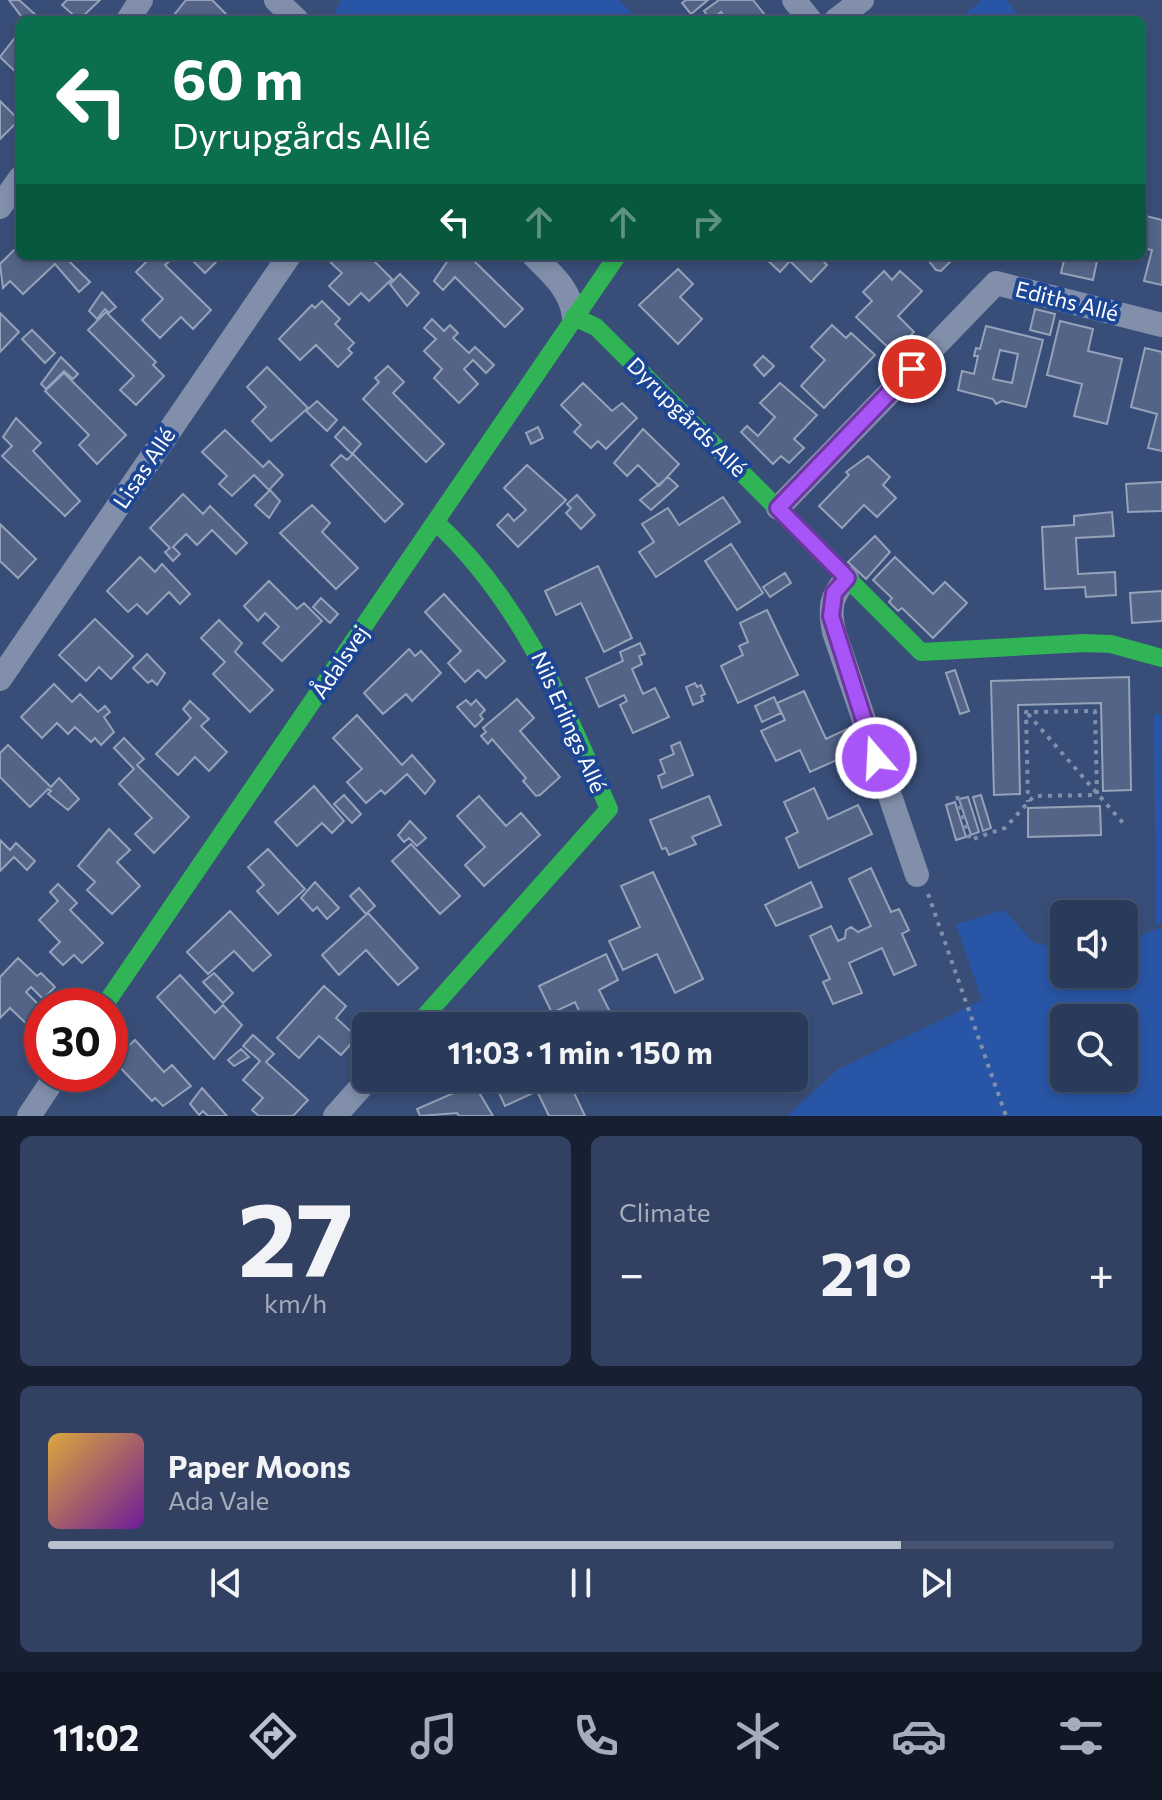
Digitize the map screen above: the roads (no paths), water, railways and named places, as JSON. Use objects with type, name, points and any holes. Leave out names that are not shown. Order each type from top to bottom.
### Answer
[{"type":"street","points":[[276,0],[293,16]]},
{"type":"street","points":[[794,0],[807,16]]},
{"type":"street","points":[[841,16],[862,0]]},
{"type":"street","points":[[0,207],[16,184]]},
{"type":"street","name":"Lisas Allé","points":[[0,679],[286,260]]},
{"type":"street","points":[[538,260],[561,284],[573,304],[574,317]]},
{"type":"street","name":"Ådalsvej","points":[[116,988],[614,260]]},
{"type":"street","name":"Ediths Allé","points":[[778,508],[996,283],[1162,325]]},
{"type":"street","name":"Dyrupgårds Allé","points":[[574,317],[596,327],[921,652],[1085,643],[1111,644],[1162,658]]},
{"type":"street","name":"Nils Erlings Allé","points":[[428,1012],[609,809],[517,613],[487,572],[436,522]]},
{"type":"street","points":[[847,578],[834,593],[830,605],[834,632],[917,875]]},
{"type":"street","points":[[29,1116],[45,1092]]},
{"type":"street","points":[[335,1116],[356,1092]]}]
